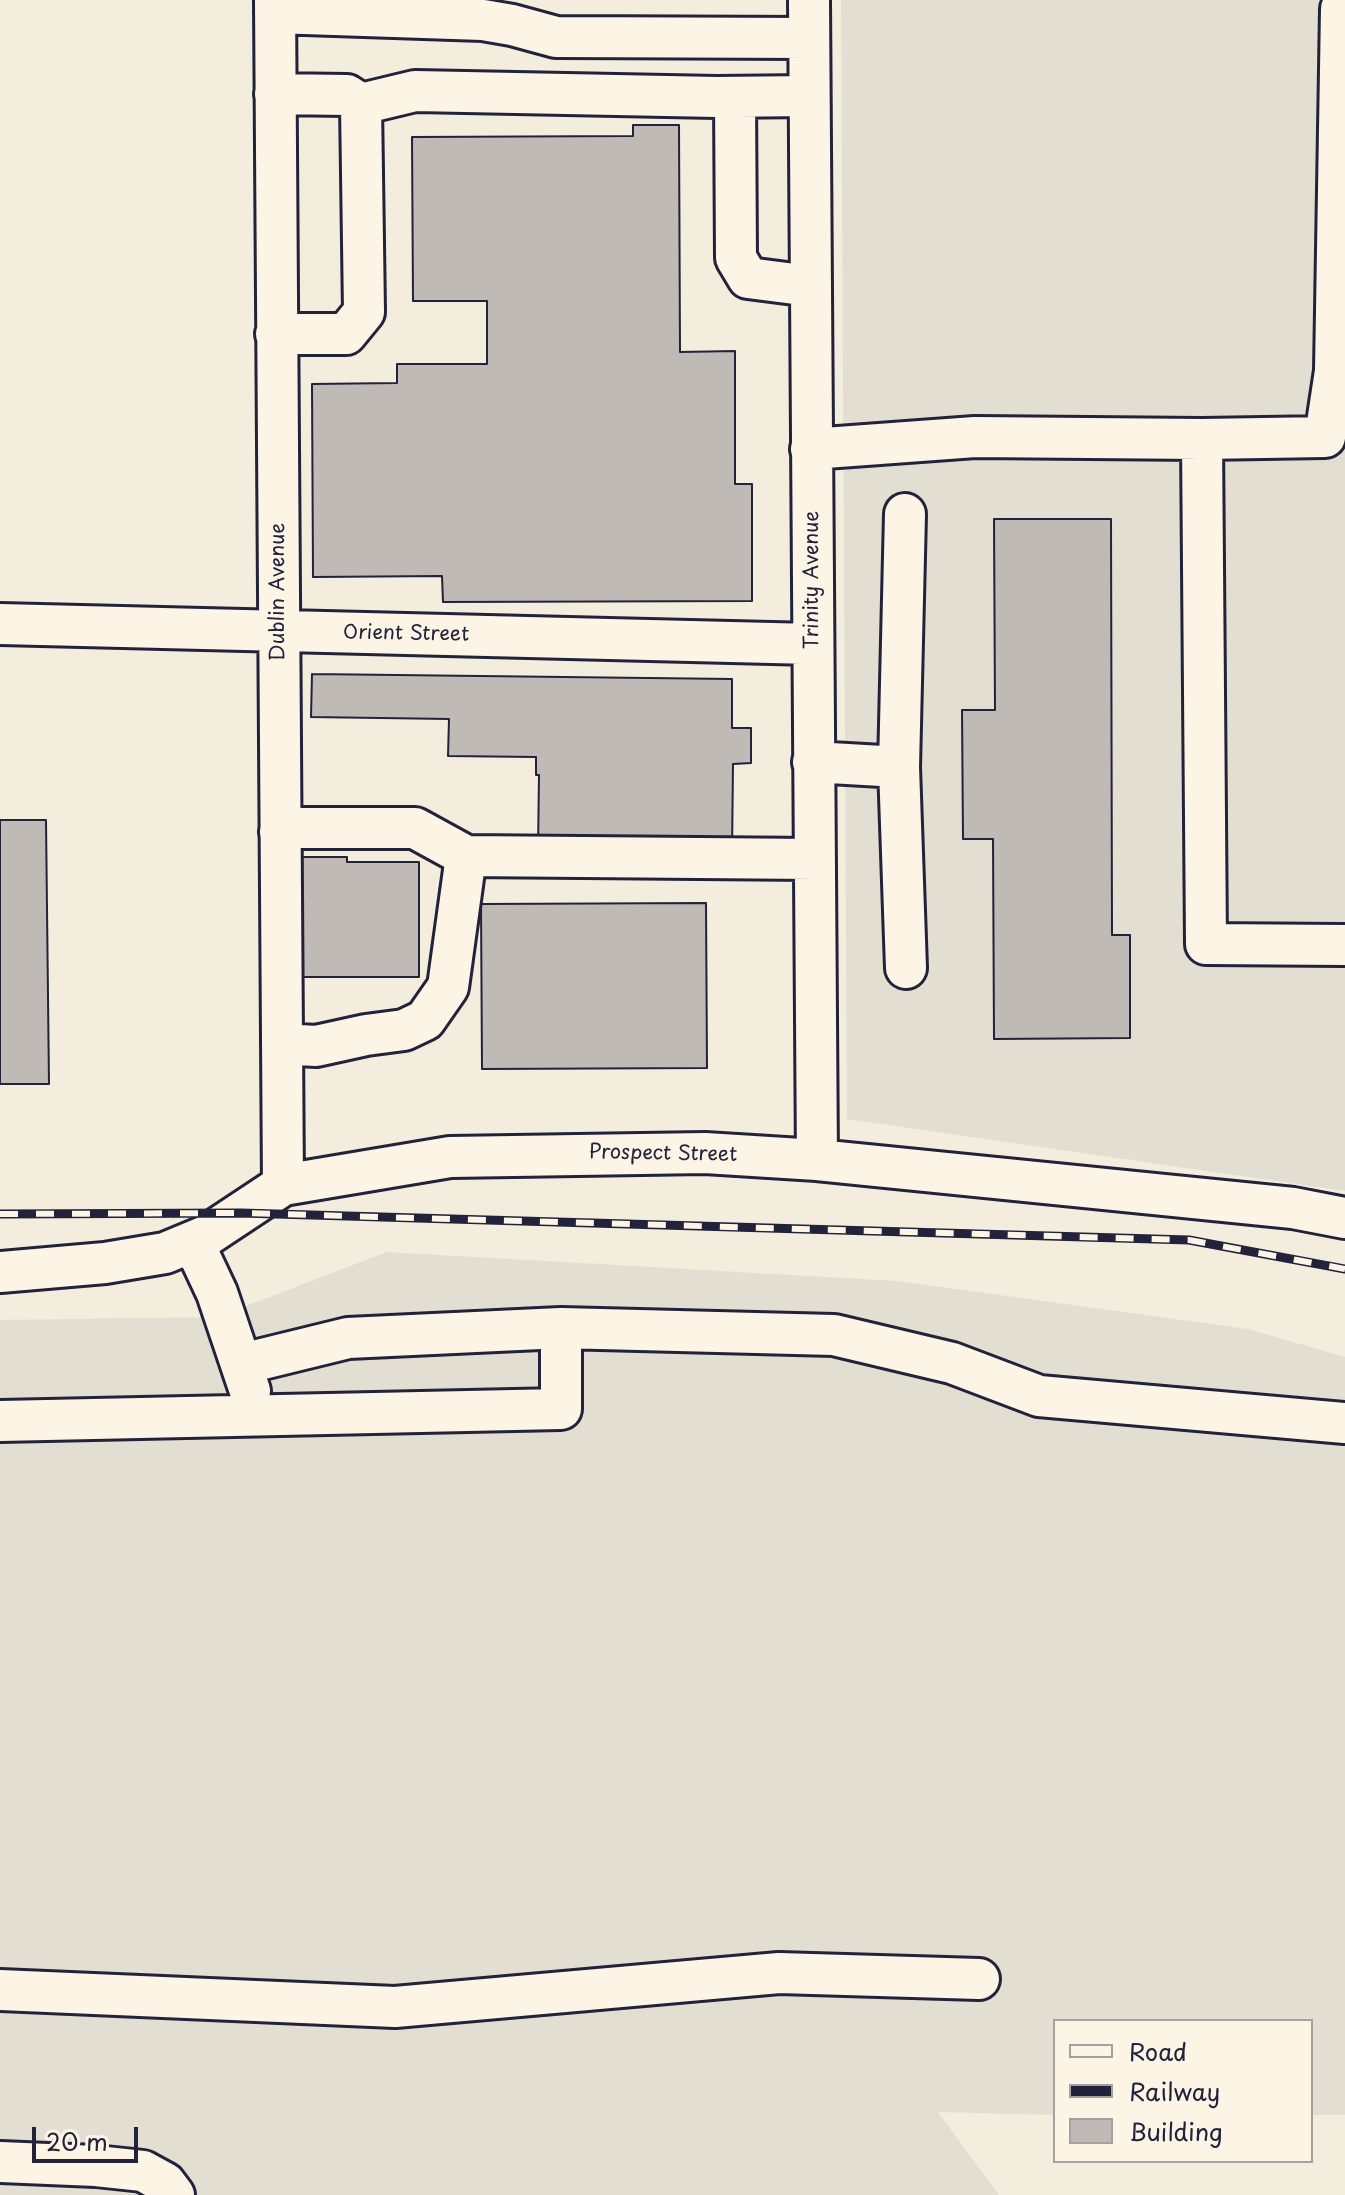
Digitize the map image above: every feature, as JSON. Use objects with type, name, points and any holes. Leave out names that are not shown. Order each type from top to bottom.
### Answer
[{"type":"street","points":[[275,7],[483,20],[556,37],[809,19]]},
{"type":"street","name":"Dublin Avenue","points":[[275,7],[283,1185]]},
{"type":"street","points":[[811,449],[975,437],[1325,437],[1335,371],[1341,9],[1345,7]]},
{"type":"street","name":"Trinity Avenue","points":[[809,19],[817,1160]]},
{"type":"street","points":[[275,94],[347,95],[361,104],[415,91],[809,96]]},
{"type":"street","points":[[735,97],[736,258],[748,278],[810,286]]},
{"type":"street","points":[[276,334],[346,334],[364,312],[361,104]]},
{"type":"street","points":[[1202,439],[1206,944],[1345,945]]},
{"type":"street","points":[[905,514],[899,767],[906,968]]},
{"type":"street","name":"Orient Street","points":[[0,624],[812,644]]},
{"type":"street","points":[[813,762],[899,767]]},
{"type":"street","points":[[280,832],[298,828],[415,828],[466,856],[814,859]]},
{"type":"street","points":[[282,1044],[316,1046],[404,1030],[425,1020],[448,987],[466,856]]},
{"type":"street","name":"Prospect Street","points":[[0,1272],[105,1263],[165,1253],[206,1236],[283,1185],[450,1157],[705,1153],[817,1160],[1293,1208],[1345,1218]]},
{"type":"street","points":[[193,1242],[217,1293],[257,1415]]},
{"type":"street","points":[[242,1364],[348,1338],[561,1328],[834,1335],[952,1363],[1039,1396],[1345,1423]]},
{"type":"street","points":[[0,1421],[561,1409],[561,1328]]},
{"type":"street","points":[[0,1990],[395,2007],[779,1973],[979,1979]]},
{"type":"street","points":[[0,2162],[143,2171],[165,2183],[174,2195]]},
{"type":"shaded area","points":[[841,0],[1345,0],[1345,1191],[847,1119]]},
{"type":"shaded area","points":[[387,1252],[897,1281],[1248,1329],[1345,1357],[1345,2115],[1313,2115],[1313,2019],[1053,2019],[1053,2115],[938,2112],[999,2195],[0,2195],[0,1320],[217,1317]]},
{"type":"building","points":[[633,125],[679,125],[680,352],[735,351],[735,484],[752,484],[752,601],[443,602],[442,576],[313,577],[312,384],[397,383],[397,364],[487,364],[487,301],[413,301],[412,137],[633,136]]},
{"type":"building","points":[[994,519],[1111,519],[1112,935],[1130,935],[1130,1038],[994,1039],[993,839],[963,839],[962,710],[995,710]]},
{"type":"building","points":[[312,674],[732,679],[732,728],[751,728],[751,763],[733,764],[732,852],[538,850],[539,775],[536,775],[536,757],[448,756],[449,719],[311,717]]},
{"type":"building","points":[[0,820],[46,820],[49,1084],[0,1084]]},
{"type":"building","points":[[300,857],[347,857],[347,862],[419,862],[419,977],[301,977]]},
{"type":"building","points":[[706,903],[707,1068],[482,1069],[481,904]]},
{"type":"railway","points":[[0,1214],[241,1213],[1189,1240],[1345,1269]]}]
